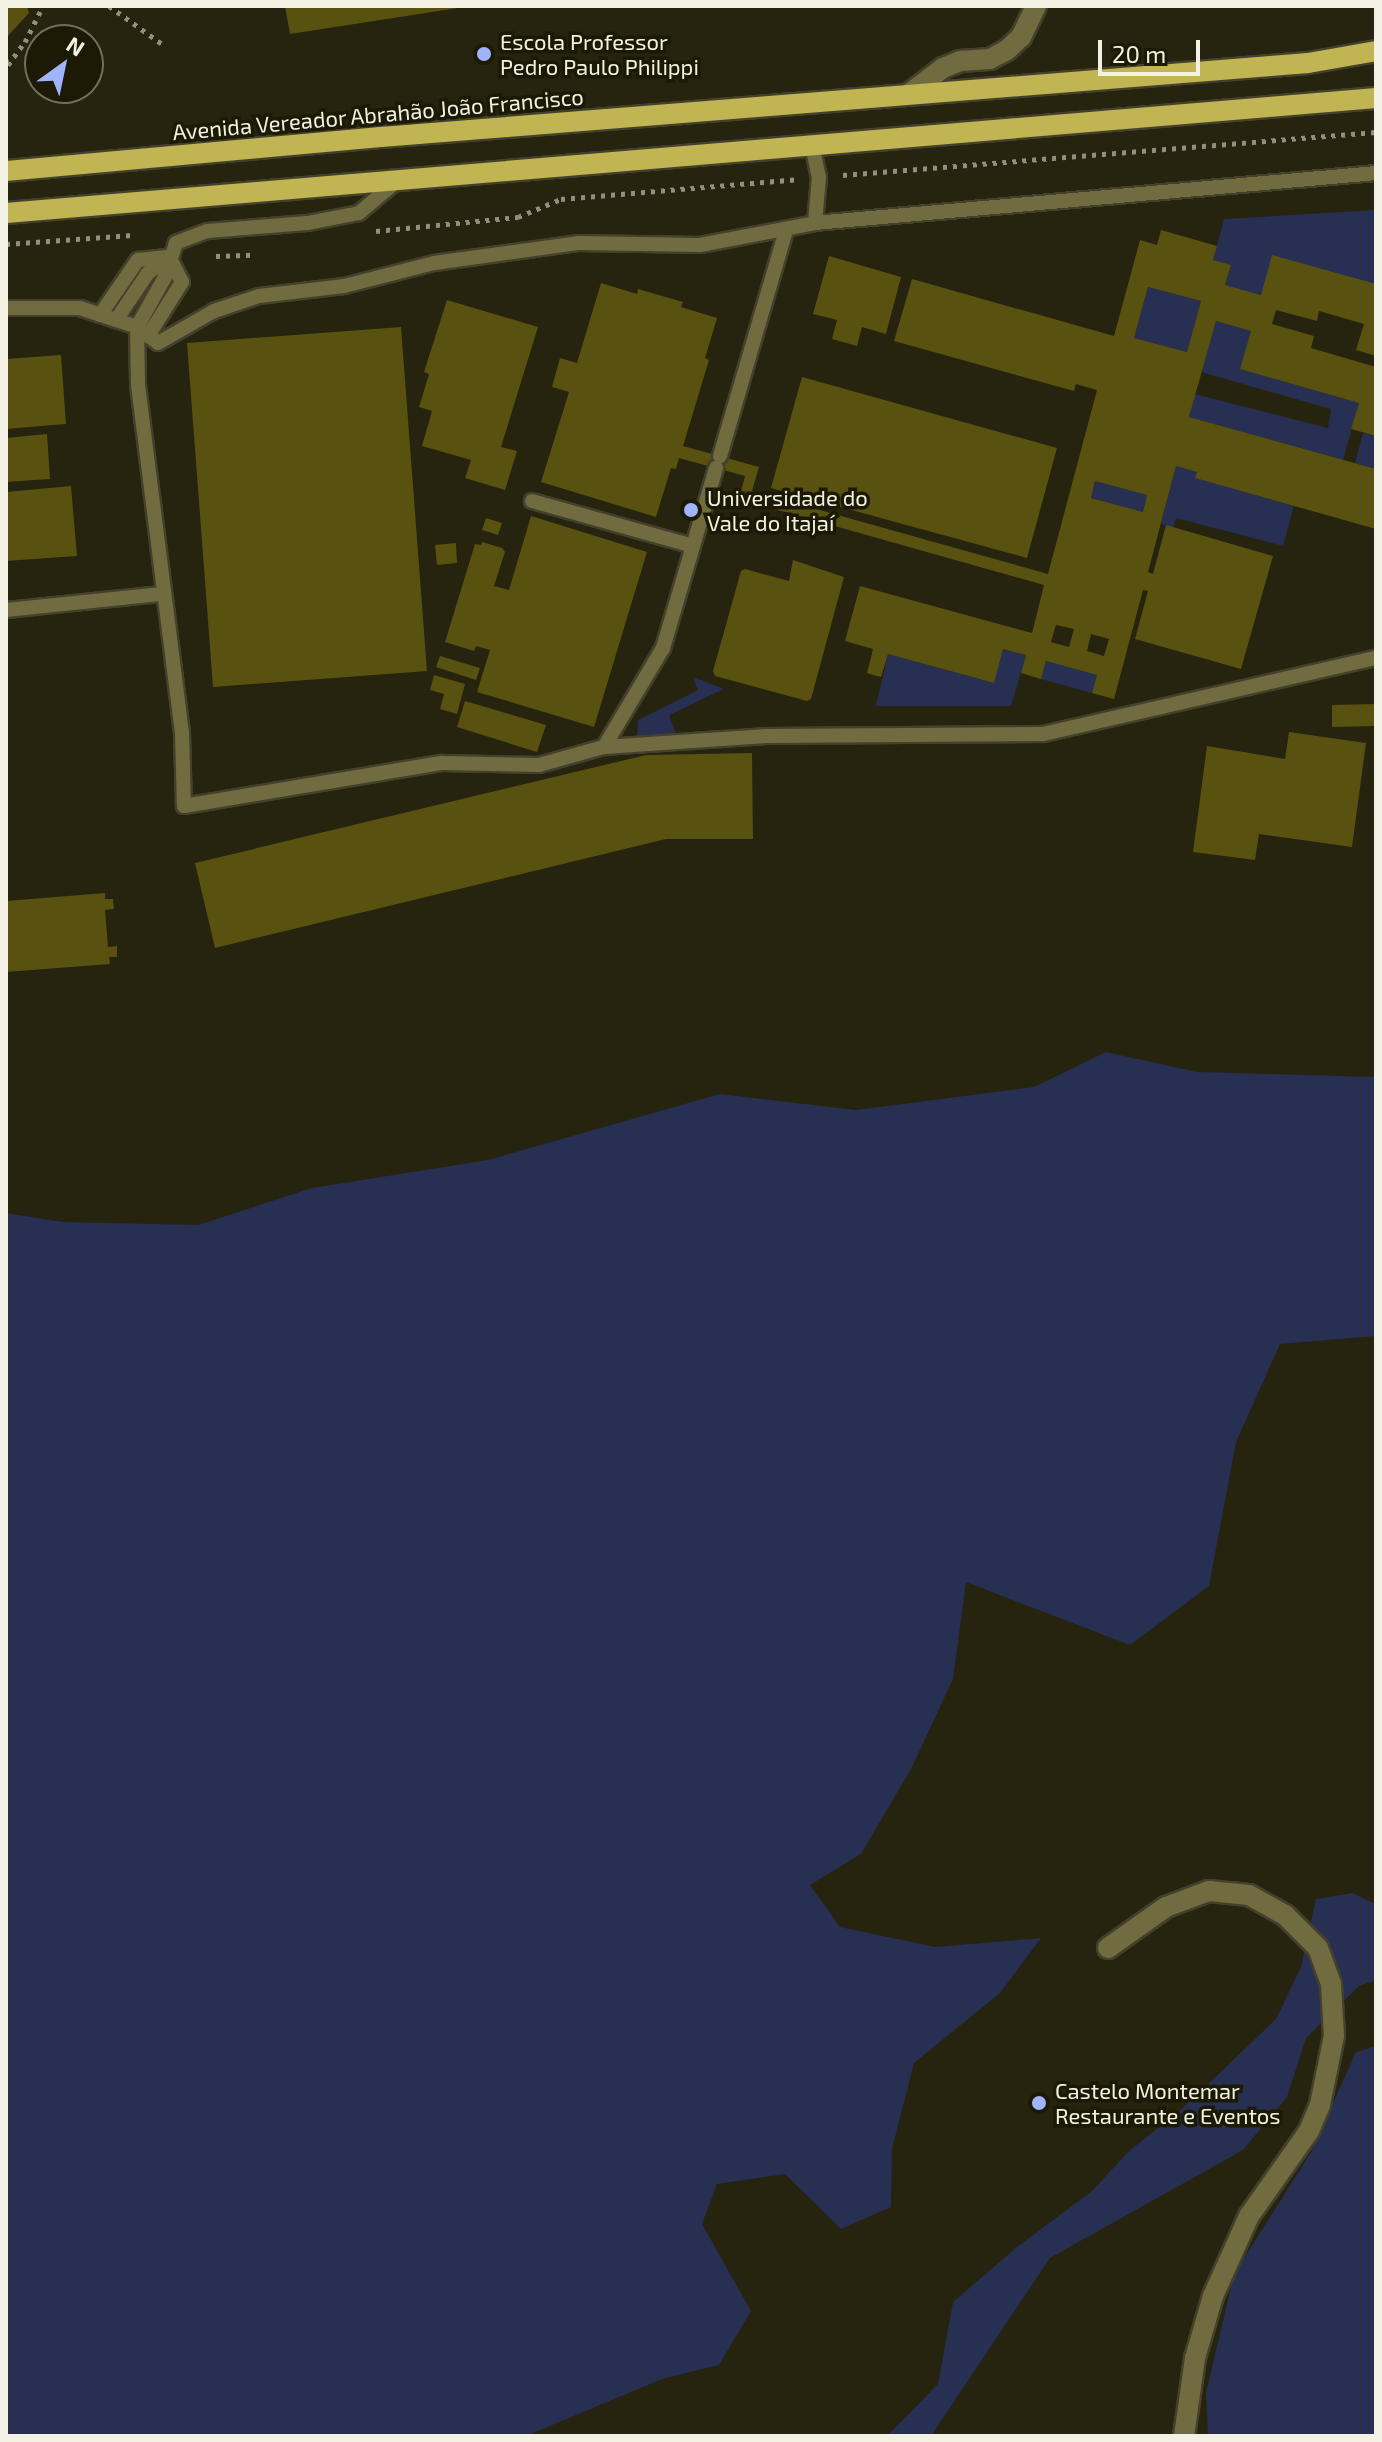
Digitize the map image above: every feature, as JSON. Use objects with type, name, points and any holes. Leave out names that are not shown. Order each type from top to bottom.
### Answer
[{"type":"main road","name":"Avenida Vereador Abrahão João Francisco","points":[[6,171],[1308,63],[1376,51]]},
{"type":"main road","points":[[6,213],[401,177],[1376,98]]},
{"type":"street","points":[[909,94],[943,68],[960,61],[990,59],[1007,50],[1021,37],[1036,6]]},
{"type":"street","points":[[1108,1948],[1166,1907],[1209,1891],[1249,1895],[1285,1915],[1318,1948],[1331,1984],[1334,2036],[1320,2105],[1309,2131],[1249,2216],[1213,2296],[1195,2358],[1184,2436]]},
{"type":"lane","points":[[812,145],[819,177],[815,223]]},
{"type":"lane","points":[[6,308],[80,308],[116,320],[158,343],[214,311],[259,296],[344,286],[434,263],[578,243],[700,245],[815,223],[1376,173]]},
{"type":"lane","points":[[100,315],[138,260],[172,250],[207,231],[307,223],[359,213],[401,177]]},
{"type":"lane","points":[[604,747],[625,715],[636,688],[654,668],[786,230]]},
{"type":"lane","points":[[116,320],[148,273],[172,250]]},
{"type":"lane","points":[[172,250],[165,277],[142,332],[138,385],[162,594],[172,636],[182,732],[184,806],[442,763],[539,765],[604,747],[767,736],[1043,734],[1376,658]]},
{"type":"lane","points":[[532,501],[693,546]]},
{"type":"lane","points":[[6,610],[162,594]]},
{"type":"path","points":[[6,60],[8,65],[25,42],[43,6]]},
{"type":"path","points":[[109,6],[162,44]]},
{"type":"path","points":[[367,234],[381,229],[518,217],[561,199],[1376,132]]},
{"type":"path","points":[[6,244],[134,234],[172,250],[223,258],[267,253]]},
{"type":"shaded area","points":[[1376,210],[1376,284],[1261,295],[1225,285],[1231,266],[1213,260],[1224,219]]},
{"type":"shaded area","points":[[1148,287],[1201,301],[1187,352],[1134,338]]},
{"type":"shaded area","points":[[1216,321],[1251,331],[1241,369],[1359,403],[1343,460],[1189,417],[1195,394],[1328,428],[1331,409],[1201,372]]},
{"type":"shaded area","points":[[1363,433],[1376,436],[1376,469],[1355,463]]},
{"type":"shaded area","points":[[1176,466],[1197,472],[1196,478],[1294,506],[1283,546],[1176,518],[1173,528],[1161,524]]},
{"type":"shaded area","points":[[1095,481],[1147,495],[1143,512],[1091,498]]},
{"type":"shaded area","points":[[1003,649],[1026,655],[1011,706],[876,706],[888,654],[993,683]]},
{"type":"shaded area","points":[[1046,661],[1097,675],[1092,693],[1041,679]]},
{"type":"shaded area","points":[[693,677],[724,689],[669,715],[677,736],[637,737],[638,720],[698,690]]},
{"type":"shaded area","points":[[1106,1052],[1197,1072],[1376,1077],[1376,1336],[1280,1344],[1236,1442],[1209,1586],[1130,1645],[966,1582],[953,1679],[911,1769],[861,1854],[810,1885],[840,1927],[935,1947],[1041,1938],[1000,1993],[914,2063],[892,2149],[891,2207],[841,2229],[785,2174],[717,2184],[702,2224],[751,2311],[719,2365],[662,2379],[526,2436],[6,2436],[6,1213],[63,1222],[198,1225],[312,1188],[488,1160],[720,1094],[856,1110],[1034,1087]]},
{"type":"shaded area","points":[[1352,1893],[1376,1904],[1376,1980],[1359,1986],[1306,2038],[1287,2097],[1243,2150],[1050,2258],[931,2436],[887,2436],[938,2384],[953,2302],[1017,2247],[1092,2191],[1129,2151],[1183,2108],[1276,2019],[1301,1967],[1316,1899]]},
{"type":"shaded area","points":[[1376,2046],[1376,2436],[1208,2436],[1206,2393],[1234,2274],[1311,2152],[1356,2052]]},
{"type":"building","points":[[6,6],[27,6],[29,13],[6,38]]},
{"type":"building","points":[[285,6],[458,6],[458,8],[290,34]]},
{"type":"building","points":[[1161,230],[1217,246],[1213,260],[1231,265],[1225,285],[1261,295],[1272,255],[1376,284],[1376,356],[1356,350],[1364,324],[1319,311],[1317,321],[1276,310],[1272,324],[1314,336],[1311,348],[1376,367],[1376,436],[1351,429],[1359,403],[1240,369],[1251,331],[1216,321],[1189,417],[1376,469],[1376,529],[1195,478],[1197,472],[1176,466],[1148,572],[1153,574],[1166,525],[1273,556],[1241,669],[1135,639],[1148,591],[1143,590],[1114,699],[1092,693],[1097,675],[1046,661],[1041,679],[1021,673],[1026,655],[1003,649],[994,683],[888,654],[881,677],[873,675],[867,673],[873,649],[845,641],[860,586],[1032,633],[1044,585],[739,499],[745,476],[679,458],[676,469],[671,468],[656,517],[541,482],[569,392],[552,387],[560,358],[577,363],[601,283],[637,294],[638,289],[683,302],[681,307],[717,318],[705,358],[709,360],[683,446],[759,467],[752,491],[1048,574],[1097,390],[1076,384],[1074,391],[894,341],[912,279],[1114,336],[1140,240],[1157,245]],"holes":[[[1148,287],[1201,301],[1187,352],[1134,338]],[[1095,481],[1147,495],[1143,512],[1091,498]],[[1056,625],[1074,629],[1069,647],[1051,642]],[[1091,634],[1109,639],[1104,656],[1087,651]]]},
{"type":"building","points":[[829,256],[901,277],[886,334],[862,327],[857,346],[832,339],[837,320],[813,314]]},
{"type":"building","points":[[447,300],[538,327],[501,447],[517,451],[505,490],[465,478],[471,460],[422,446],[432,411],[419,407],[429,374],[424,372]]},
{"type":"building","points":[[401,327],[427,671],[213,687],[187,343]]},
{"type":"building","points":[[61,355],[66,424],[6,429],[6,359]]},
{"type":"building","points":[[802,377],[1057,448],[1027,558],[771,488]]},
{"type":"building","points":[[47,434],[50,479],[6,482],[6,438]]},
{"type":"building","points":[[71,486],[77,556],[6,561],[6,492]]},
{"type":"building","points":[[531,516],[647,552],[594,727],[477,692],[490,650],[476,646],[474,651],[445,642],[475,544],[481,545],[482,542],[502,548],[505,552],[494,586],[509,590]]},
{"type":"building","points":[[486,518],[502,523],[498,535],[482,530]]},
{"type":"building","points":[[456,543],[457,563],[437,565],[435,545]]},
{"type":"building","points":[[793,560],[844,577],[811,699],[807,701],[715,676],[713,671],[741,571],[745,569],[789,581]]},
{"type":"building","points":[[440,656],[480,668],[476,680],[436,667]]},
{"type":"building","points":[[434,675],[465,684],[457,714],[440,709],[444,694],[430,690]]},
{"type":"building","points":[[465,701],[546,725],[537,752],[457,727]]},
{"type":"building","points":[[1376,704],[1376,726],[1332,727],[1332,705]]},
{"type":"building","points":[[1289,732],[1366,743],[1352,847],[1259,834],[1255,860],[1193,852],[1207,746],[1285,759]]},
{"type":"building","points":[[752,753],[753,839],[666,839],[215,948],[195,863],[646,755]]},
{"type":"building","points":[[105,893],[105,899],[113,899],[114,909],[105,910],[108,947],[117,946],[117,957],[109,957],[110,964],[6,972],[6,901]]},
{"type":"place","name":"Escola Professor Pedro Paulo Philippi","points":[[484,54]]},
{"type":"place","name":"Universidade do Vale do Itajaí","points":[[691,510]]},
{"type":"place","name":"Castelo Montemar Restaurante e Eventos","points":[[1039,2103]]}]
